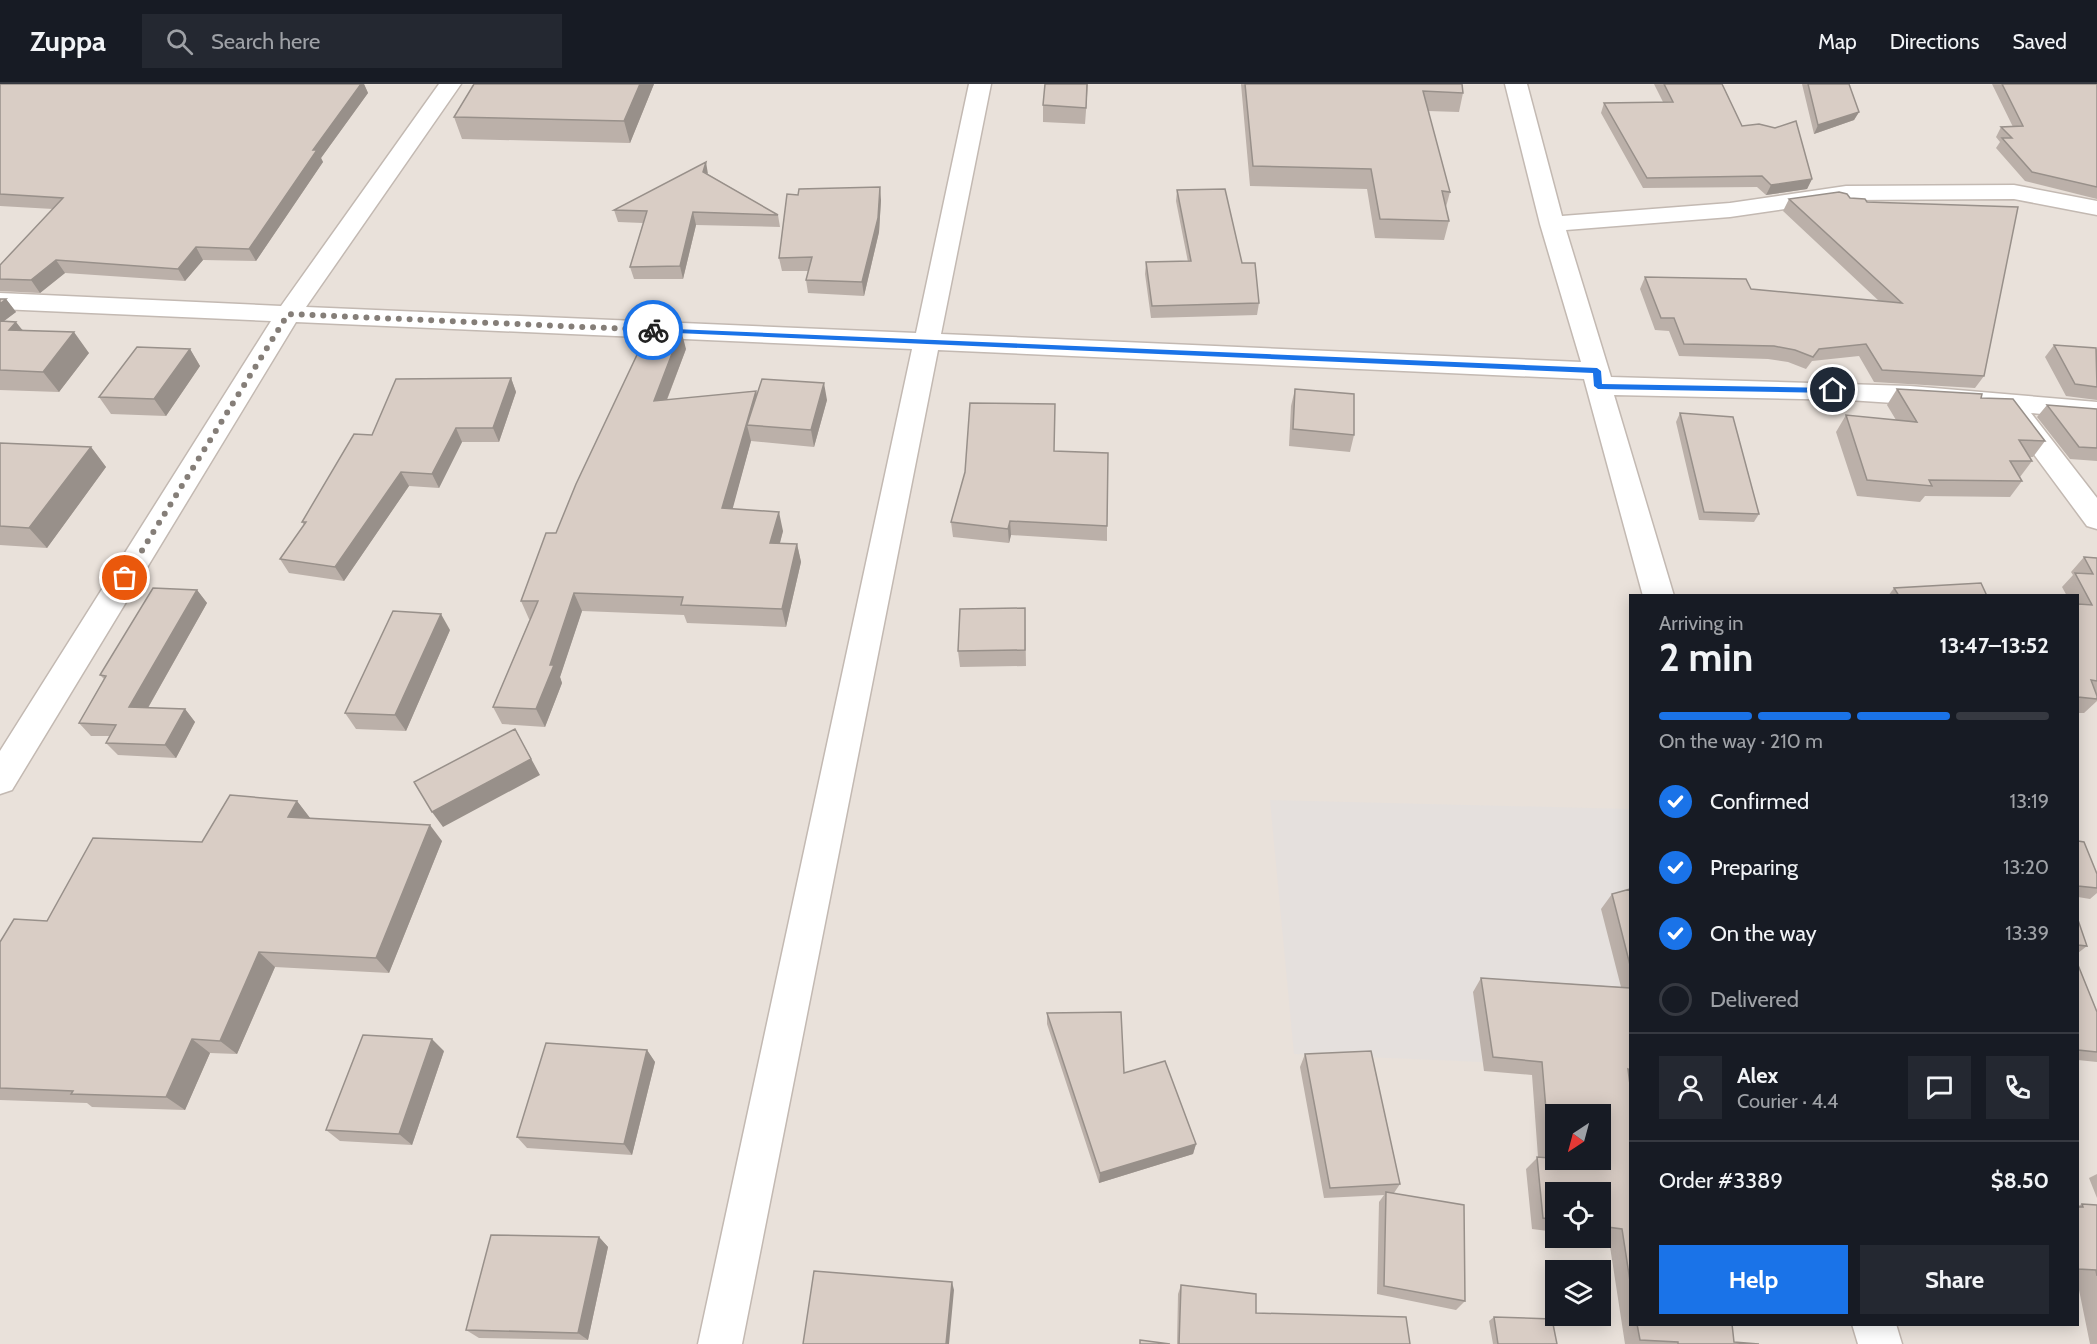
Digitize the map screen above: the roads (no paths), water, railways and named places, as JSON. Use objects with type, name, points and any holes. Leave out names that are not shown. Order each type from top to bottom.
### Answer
[{"type":"street","points":[[0,780],[288,314],[450,84]]},
{"type":"street","points":[[720,1344],[980,84]]},
{"type":"street","points":[[1516,84],[1552,224],[1658,594]]},
{"type":"street","points":[[1552,224],[1730,210],[1846,193],[2014,192],[2097,208]]},
{"type":"street","points":[[0,301],[927,342],[2006,399],[2097,411]]},
{"type":"street","points":[[2006,399],[2097,519]]},
{"type":"street","points":[[1875,1326],[1880,1344]]}]
